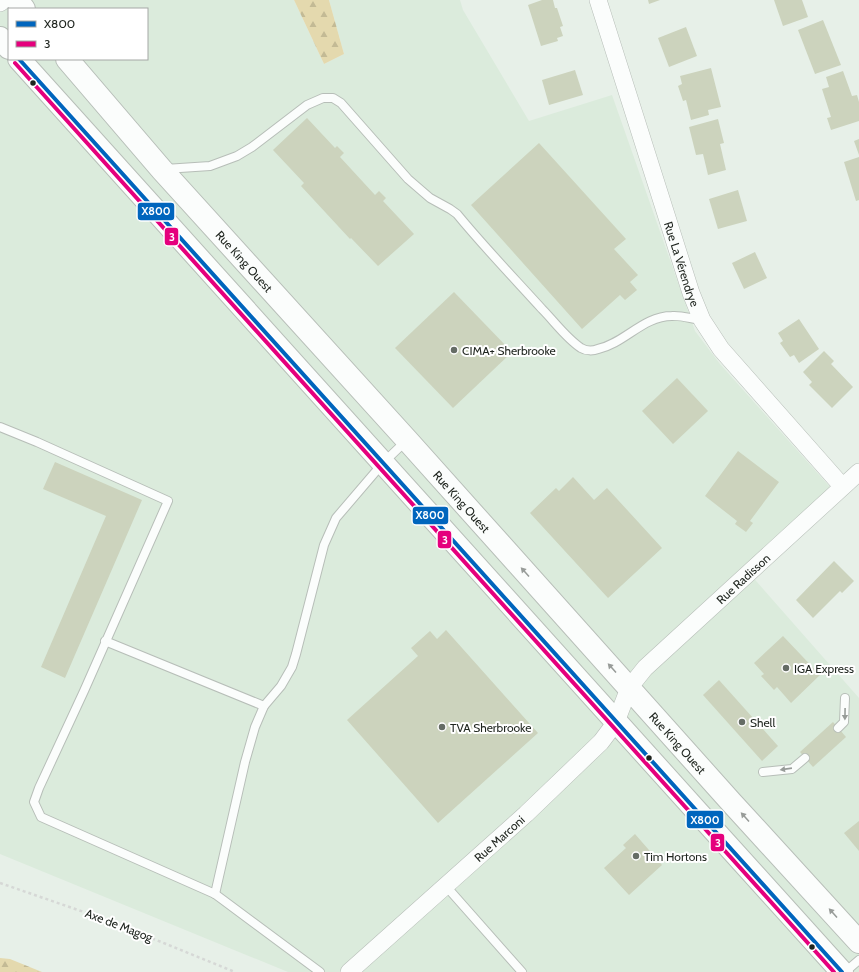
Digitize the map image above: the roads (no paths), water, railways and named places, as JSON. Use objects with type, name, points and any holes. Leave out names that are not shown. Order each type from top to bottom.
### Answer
[{"type":"main road","points":[[17,0],[23,8]]},
{"type":"main road","points":[[0,38],[8,47]]},
{"type":"main road","points":[[20,60],[616,722],[844,972]]},
{"type":"main road","name":"Rue King Ouest","points":[[68,60],[162,170],[408,440],[736,808],[859,942]]},
{"type":"street","points":[[0,3],[4,0]]},
{"type":"street","name":"Rue La Vérendrye","points":[[598,0],[691,293],[702,320],[721,349],[842,486]]},
{"type":"street","name":"Rue Radisson","points":[[629,688],[645,668],[859,472]]},
{"type":"street","name":"Rue Marconi","points":[[349,972],[526,814],[600,742],[616,722],[629,688]]},
{"type":"lane","points":[[162,170],[210,166],[237,156],[252,147],[307,105],[323,98],[333,98],[340,103],[392,163],[417,188],[430,198],[457,214],[548,315],[581,348],[598,350],[608,346],[644,324],[662,317],[672,316],[702,320]]},
{"type":"lane","points":[[0,427],[168,501],[39,788],[34,802],[41,817],[215,894],[320,972]]},
{"type":"lane","points":[[215,894],[247,755],[255,727],[264,706],[281,686],[292,667],[324,545],[336,518],[383,463],[408,440]]},
{"type":"lane","points":[[105,641],[264,706]]},
{"type":"lane","points":[[838,728],[844,722],[845,698]]},
{"type":"lane","points":[[762,772],[792,769],[805,758]]},
{"type":"lane","points":[[445,885],[522,972]]},
{"type":"lane","points":[[844,972],[859,960]]},
{"type":"place","name":"CIMA+ Sherbrooke","points":[[454,350]]},
{"type":"place","name":"IGA Express","points":[[786,668]]},
{"type":"place","name":"Shell","points":[[742,722]]},
{"type":"place","name":"TVA Sherbrooke","points":[[442,727]]},
{"type":"place","name":"Tim Hortons","points":[[636,856]]}]
